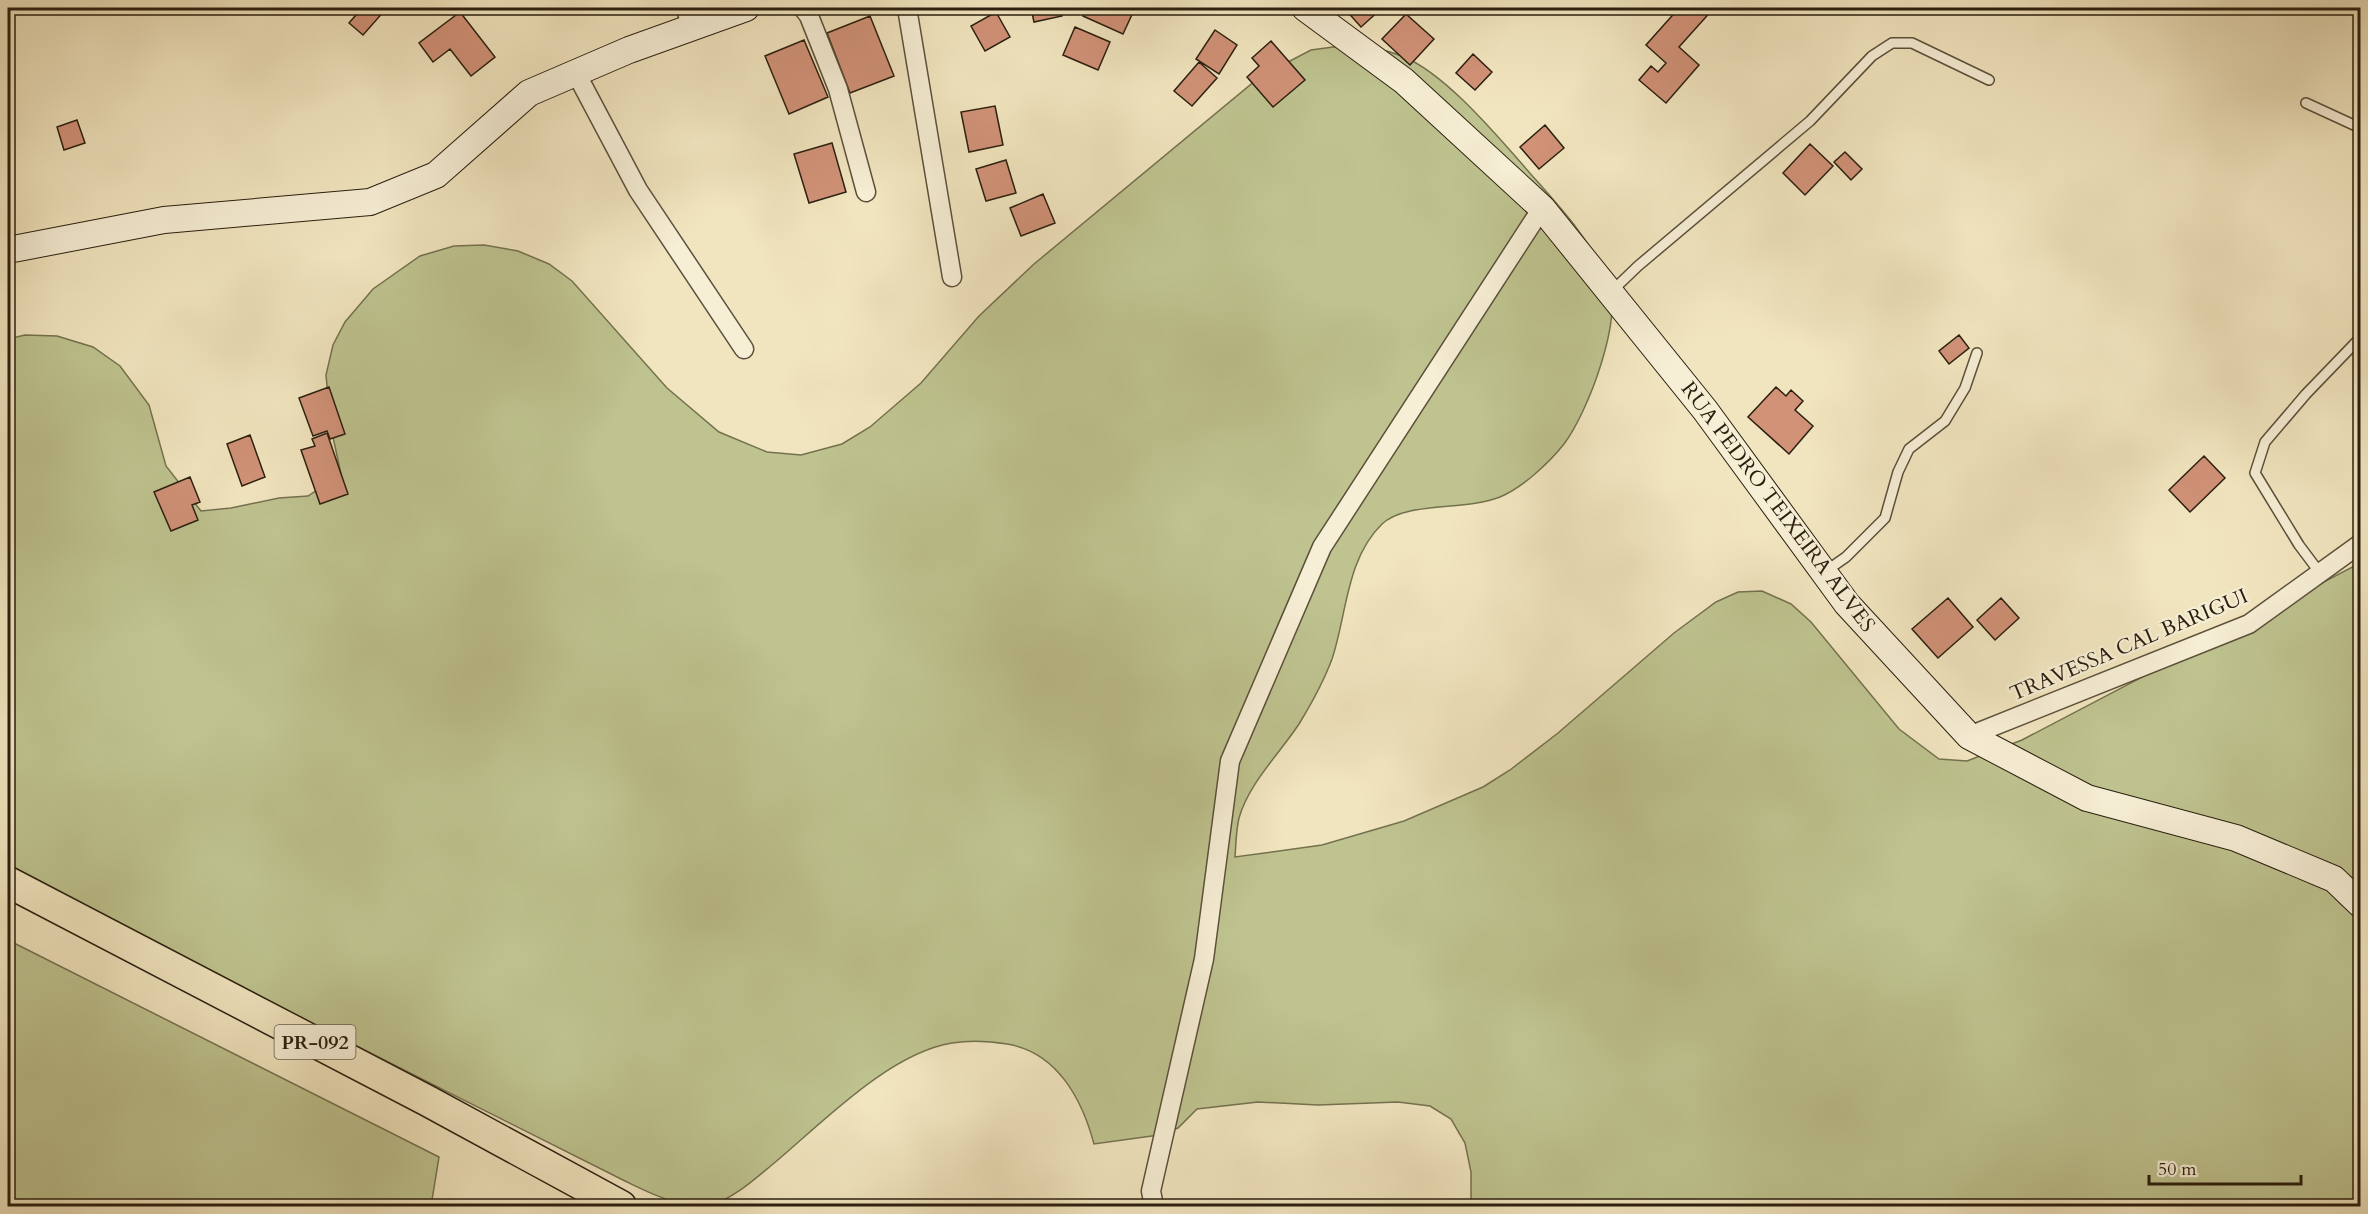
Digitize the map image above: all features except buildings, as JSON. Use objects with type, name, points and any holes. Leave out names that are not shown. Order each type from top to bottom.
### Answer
[{"type":"main road","name":"PR-092","points":[[8,882],[416,1095],[621,1206]]},
{"type":"street","points":[[8,249],[164,220],[370,202],[436,175],[529,93],[629,50],[684,18],[746,8]]},
{"type":"street","points":[[803,8],[809,16],[838,89],[866,192]]},
{"type":"street","points":[[907,8],[951,276]]},
{"type":"street","name":"RUA PEDRO TEIXEIRA ALVES","points":[[1305,8],[1404,81],[1542,208],[1705,410],[1847,604],[1969,736],[2087,798],[2236,838],[2334,879],[2361,904]]},
{"type":"street","points":[[576,73],[638,190],[744,349]]},
{"type":"street","points":[[1154,1206],[1151,1191],[1203,959],[1230,761],[1322,547],[1542,208]]},
{"type":"street","name":"TRAVESSA CAL BARIGUI","points":[[1969,736],[2249,624],[2361,544]]},
{"type":"lane","points":[[1611,292],[1638,266],[1810,121],[1872,56],[1892,43],[1912,43],[1989,80]]},
{"type":"lane","points":[[2306,103],[2356,126],[2361,131]]},
{"type":"lane","points":[[2320,573],[2299,545],[2255,473],[2265,442],[2306,394],[2361,338]]},
{"type":"lane","points":[[1824,573],[1846,557],[1885,518],[1898,472],[1909,448],[1945,421],[1965,388],[1977,353]]},
{"type":"green space","points":[[1348,45],[1389,51],[1418,64],[1451,89],[1482,119],[1558,205],[1591,248],[1608,280],[1612,297],[1611,317],[1601,364],[1593,388],[1564,444],[1543,467],[1517,488],[1500,497],[1470,504],[1406,512],[1382,524],[1370,538],[1354,570],[1329,667],[1299,724],[1257,781],[1244,805],[1238,823],[1235,857],[1322,845],[1404,821],[1483,787],[1510,770],[1558,733],[1674,633],[1716,602],[1738,592],[1762,591],[1791,604],[1811,622],[1899,729],[1939,759],[1967,761],[2022,740],[2360,563],[2360,1206],[1471,1206],[1471,1172],[1465,1143],[1451,1119],[1430,1106],[1398,1102],[1318,1105],[1258,1102],[1197,1109],[1178,1128],[1159,1135],[1094,1144],[1074,1095],[1065,1080],[1053,1067],[1025,1049],[1007,1044],[973,1041],[928,1049],[904,1060],[857,1092],[736,1193],[720,1202],[690,1205],[667,1200],[625,1181],[8,871],[8,339],[25,335],[57,336],[93,347],[120,366],[149,405],[166,466],[201,511],[231,508],[279,498],[308,496],[341,474],[331,428],[326,375],[333,345],[345,322],[373,289],[420,256],[454,246],[484,245],[518,251],[549,264],[572,281],[667,388],[719,432],[767,452],[801,455],[842,444],[870,427],[921,383],[979,316],[1034,264],[1261,76],[1311,50]]},
{"type":"green space","points":[[8,940],[439,1157],[431,1206],[8,1206]]}]
